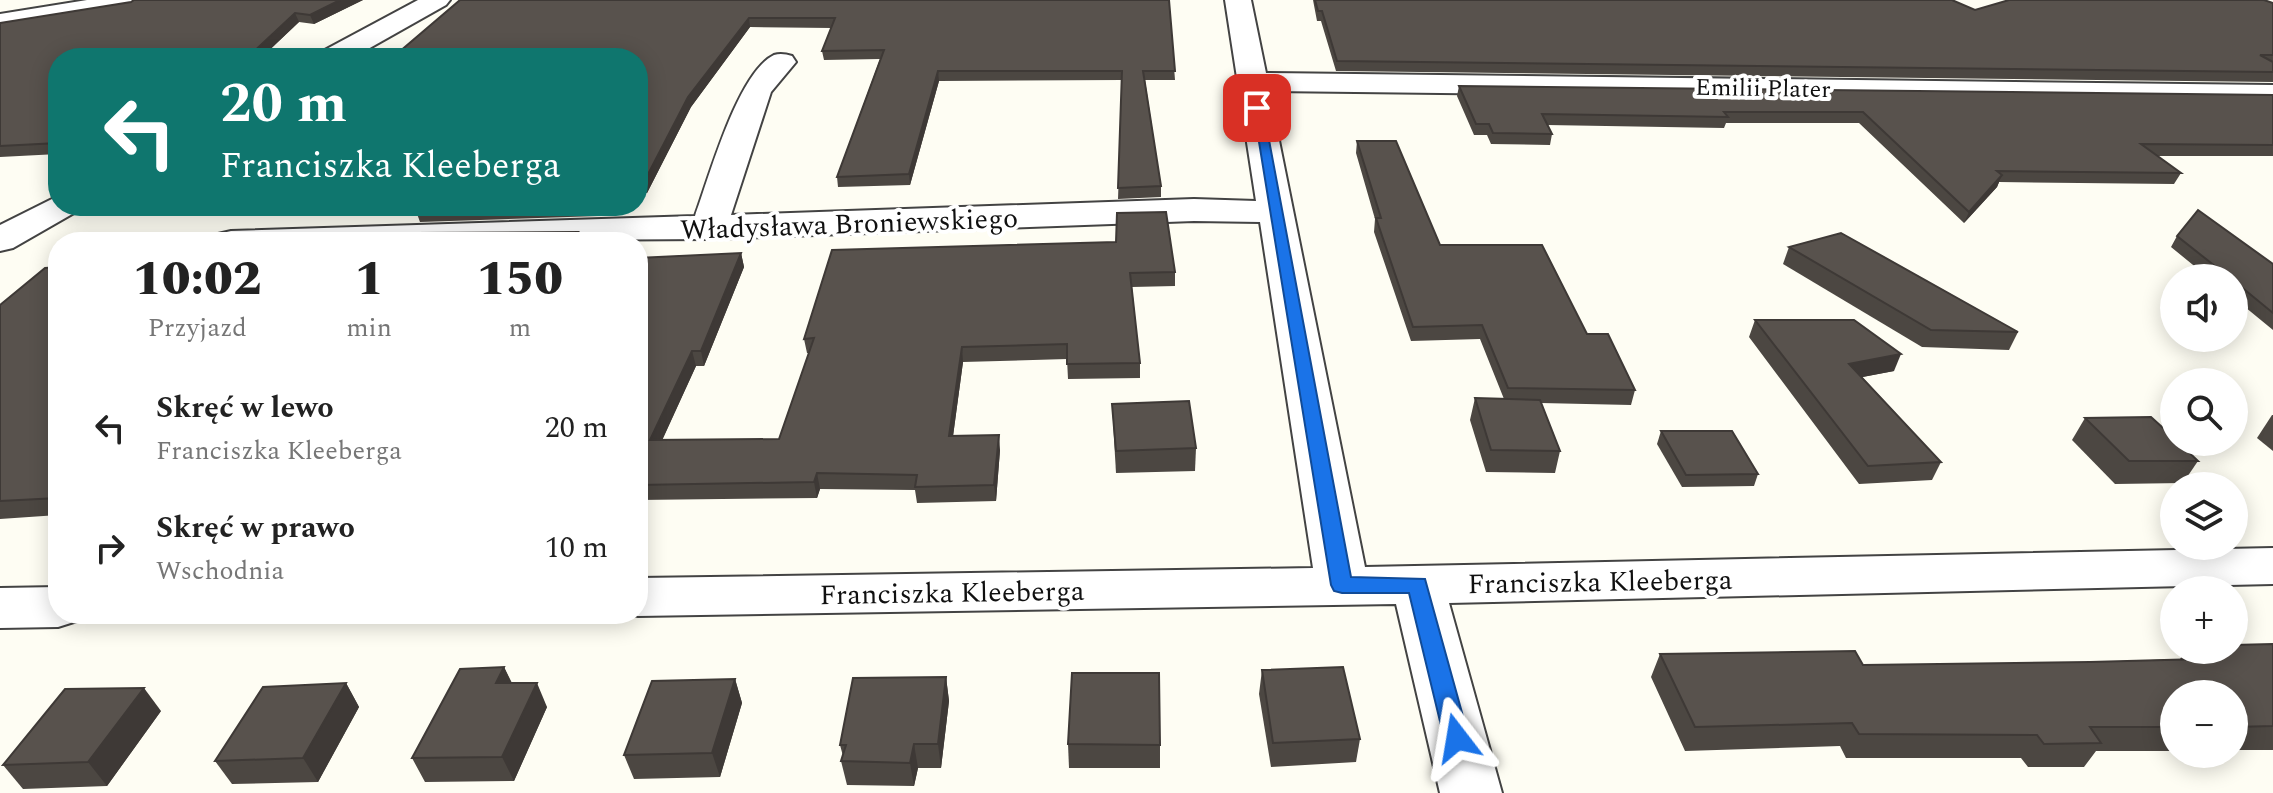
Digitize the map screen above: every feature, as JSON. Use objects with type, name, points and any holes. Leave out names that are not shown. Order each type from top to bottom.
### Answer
[{"type":"street","points":[[0,22],[135,0]]},
{"type":"street","points":[[349,48],[437,0]]},
{"type":"street","points":[[1238,0],[1342,585]]},
{"type":"street","points":[[709,228],[757,90],[782,62]]},
{"type":"street","name":"Emilii Plater","points":[[1253,82],[2273,94]]},
{"type":"street","name":"Władysława Broniewskiego","points":[[572,232],[1194,210],[1274,212]]},
{"type":"street","points":[[0,240],[48,214]]},
{"type":"street","points":[[0,249],[48,247]]},
{"type":"street","name":"Franciszka Kleeberga","points":[[648,597],[1418,585],[2273,566]]},
{"type":"street","points":[[1418,585],[1471,793]]},
{"type":"street","points":[[0,608],[48,607]]},
{"type":"building","points":[[340,0],[310,15],[295,13],[258,48],[48,48],[48,144],[0,146],[0,23],[131,2]]},
{"type":"building","points":[[460,0],[1169,0],[1175,71],[1143,71],[1161,186],[1118,188],[1122,71],[938,71],[909,174],[837,177],[884,50],[822,51],[835,18],[749,18],[688,97],[648,174],[648,48],[404,48]]},
{"type":"building","points":[[1315,0],[1952,0],[1975,10],[2009,0],[2264,0],[2273,3],[2273,55],[2260,55],[2273,62],[2273,72],[1337,61],[1322,11],[1318,11]]},
{"type":"building","points":[[1459,86],[2273,95],[2273,145],[2141,144],[2181,173],[1997,171],[2002,175],[1969,212],[1863,112],[1724,112],[1728,117],[1542,114],[1552,134],[1493,133],[1489,124],[1476,124]]},
{"type":"building","points":[[1357,141],[1396,141],[1440,245],[1542,245],[1587,334],[1608,334],[1635,390],[1508,388],[1482,325],[1413,327],[1376,218],[1381,218]]},
{"type":"building","points":[[2198,210],[2273,264],[2273,313],[2248,292],[2248,264],[2212,264],[2177,236]]},
{"type":"building","points":[[1166,212],[1175,272],[1130,273],[1140,363],[1067,364],[1067,344],[962,347],[949,436],[999,435],[994,485],[915,487],[917,475],[817,473],[814,482],[648,485],[648,258],[741,253],[701,351],[692,351],[650,440],[779,439],[814,338],[804,339],[832,250],[1116,242],[1117,213]]},
{"type":"building","points":[[1841,233],[2018,332],[1931,330],[1789,247]]},
{"type":"building","points":[[48,268],[48,499],[0,501],[0,305]]},
{"type":"building","points":[[1755,320],[1854,320],[1901,354],[1849,364],[1941,462],[1868,466]]},
{"type":"building","points":[[1475,398],[1540,400],[1560,451],[1491,450]]},
{"type":"building","points":[[1189,401],[1196,448],[1116,451],[1112,404]]},
{"type":"building","points":[[2151,417],[2160,425],[2160,456],[2193,456],[2198,461],[2129,461],[2085,418]]},
{"type":"building","points":[[1661,431],[1732,431],[1758,474],[1686,475]]},
{"type":"building","points":[[2273,644],[2273,726],[2248,727],[2248,680],[2160,680],[2160,727],[2090,727],[2101,743],[2044,744],[2037,735],[1859,734],[1852,723],[1695,727],[1660,654],[1855,651],[1863,665],[2160,660],[2160,664],[2248,664],[2248,645]]},
{"type":"building","points":[[504,667],[496,683],[537,683],[502,757],[412,758],[460,669]]},
{"type":"building","points":[[1343,667],[1360,739],[1273,743],[1262,670]]},
{"type":"building","points":[[1072,673],[1159,673],[1160,745],[1068,744]]},
{"type":"building","points":[[946,677],[938,744],[914,744],[910,763],[841,761],[846,745],[840,745],[853,678]]},
{"type":"building","points":[[735,679],[712,753],[624,755],[652,681]]},
{"type":"building","points":[[346,683],[303,758],[215,761],[263,687]]},
{"type":"building","points":[[144,688],[88,762],[3,765],[65,689]]},
{"type":"route","points":[[1257,108],[1342,585],[1418,585],[1457,738]]}]
